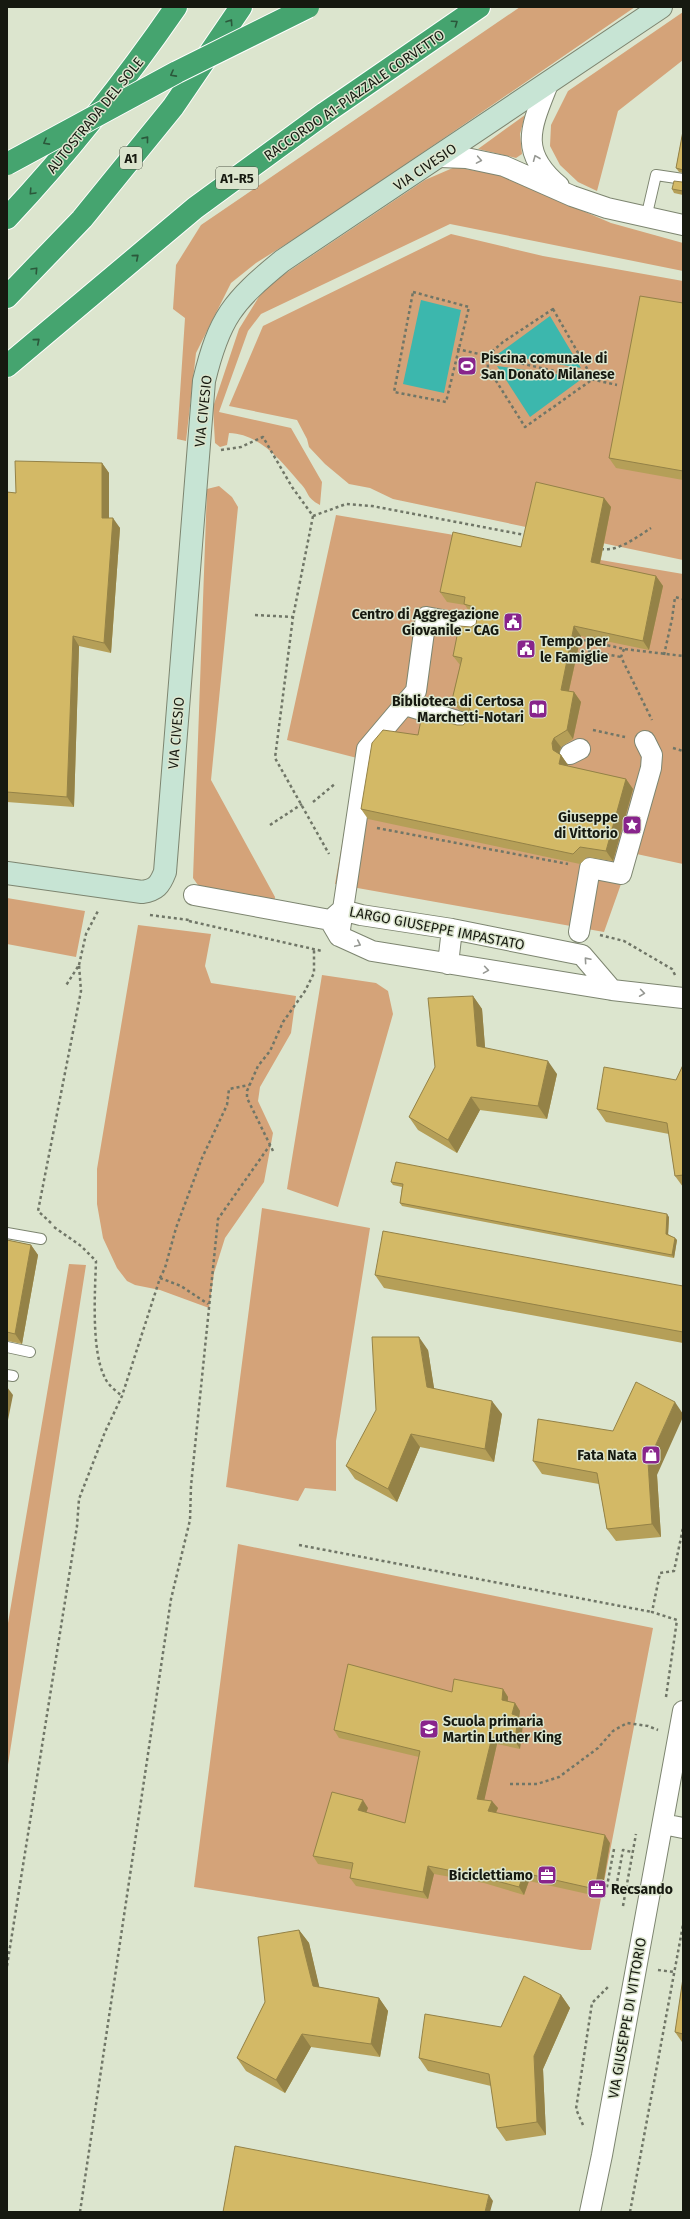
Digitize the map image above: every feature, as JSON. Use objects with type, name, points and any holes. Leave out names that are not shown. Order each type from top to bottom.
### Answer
[{"type":"highway","name":"AUTOSTRADA DEL SOLE","points":[[7,218],[46,177],[127,76],[176,7]]},
{"type":"highway","name":"A1","points":[[7,298],[82,219],[173,107],[241,7]]},
{"type":"highway","points":[[7,164],[177,72],[308,7]]},
{"type":"highway","name":"RACCORDO A1-PIAZZALE CORVETTO","points":[[7,366],[195,208],[325,114],[479,7]]},
{"type":"street","name":"VIA CIVESIO","points":[[7,873],[142,892],[154,890],[162,882],[165,872],[204,381],[212,348],[220,327],[234,305],[253,285],[282,261],[440,157],[661,7]]},
{"type":"street","points":[[548,84],[536,113],[532,132],[532,147],[536,162],[546,175],[572,196]]},
{"type":"street","points":[[440,157],[466,158],[504,166],[572,196],[607,208],[683,226]]},
{"type":"street","points":[[194,895],[337,922],[367,749],[416,691],[426,616],[474,626]]},
{"type":"street","points":[[405,705],[467,724]]},
{"type":"street","points":[[579,932],[590,868],[620,874],[651,768],[652,755],[645,741]]},
{"type":"street","name":"LARGO GIUSEPPE IMPASTATO","points":[[337,922],[361,915],[452,929],[582,955],[612,990]]},
{"type":"street","name":"LARGO GIUSEPPE IMPASTATO","points":[[337,922],[372,951],[612,990],[683,998]]},
{"type":"street","points":[[448,964],[452,929]]},
{"type":"street","name":"VIA GIUSEPPE DI VITTORIO","points":[[590,2212],[602,2155],[663,1824],[674,1708]]},
{"type":"street","points":[[663,1824],[683,1828]]},
{"type":"lane","points":[[646,218],[656,175],[683,179]]},
{"type":"lane","points":[[7,1233],[41,1239]]},
{"type":"lane","points":[[7,1347],[30,1352]]},
{"type":"path","points":[[413,292],[468,307],[457,350],[446,402],[394,392],[413,292]]},
{"type":"path","points":[[487,356],[503,342],[553,309],[593,379]]},
{"type":"path","points":[[457,350],[617,385]]},
{"type":"path","points":[[487,356],[488,368],[525,427],[593,379]]},
{"type":"path","points":[[217,451],[241,447],[263,437],[292,487],[313,516],[293,617],[275,758],[302,804],[329,855]]},
{"type":"path","points":[[313,516],[346,504],[372,506],[529,535]]},
{"type":"path","points":[[600,548],[607,550],[632,541],[651,528]]},
{"type":"path","points":[[664,655],[675,597],[683,599]]},
{"type":"path","points":[[255,615],[293,617]]},
{"type":"path","points":[[584,640],[624,649],[664,655],[683,656]]},
{"type":"path","points":[[589,730],[651,742],[653,722],[648,709],[635,687],[621,657],[624,649]]},
{"type":"path","points":[[582,650],[621,657]]},
{"type":"path","points":[[313,802],[336,783]]},
{"type":"path","points":[[270,825],[302,804]]},
{"type":"path","points":[[355,822],[386,830],[590,868]]},
{"type":"path","points":[[144,914],[189,920],[194,895]]},
{"type":"path","points":[[107,909],[99,908],[86,934],[79,965],[80,991],[38,1211],[54,1226],[81,1246],[96,1261],[95,1327],[101,1364],[105,1378],[122,1396]]},
{"type":"path","points":[[272,1151],[247,1098],[247,1092],[258,1066],[270,1051],[283,1022],[305,992],[314,973],[314,949]]},
{"type":"path","points":[[65,986],[79,965]]},
{"type":"path","points":[[7,1966],[76,1534],[79,1499],[105,1432],[122,1396],[160,1278],[165,1268],[176,1228],[202,1158],[227,1105],[229,1089],[249,1085]]},
{"type":"path","points":[[80,2212],[171,1599],[190,1520],[191,1486],[208,1304],[218,1219],[270,1145]]},
{"type":"path","points":[[160,1278],[180,1286],[208,1304]]},
{"type":"path","points":[[652,1612],[660,1573],[674,1571],[682,1541],[683,1528]]},
{"type":"path","points":[[299,1545],[652,1612],[677,1620],[674,1708]]},
{"type":"path","points":[[510,1784],[537,1784],[559,1777],[598,1748],[613,1730],[627,1723],[648,1726],[660,1731],[661,1726]]},
{"type":"path","points":[[614,1848],[607,1886],[616,1888],[623,1850],[632,1852],[637,1830]]},
{"type":"path","points":[[630,2212],[683,1925]]},
{"type":"path","points":[[582,2130],[583,2123],[576,2109],[592,2004],[609,1987],[610,1980]]},
{"type":"shaded area","points":[[520,7],[635,7],[326,219],[256,263],[231,283],[196,353],[186,441],[177,439],[185,318],[173,309],[176,265],[201,225]]},
{"type":"shaded area","points":[[683,12],[683,60],[618,111],[597,191],[578,182],[560,165],[550,146],[551,125],[568,91]]},
{"type":"shaded area","points":[[525,115],[520,134],[522,154],[516,158],[478,149]]},
{"type":"shaded area","points":[[455,167],[499,175],[611,223],[683,243],[683,271],[450,224],[261,314],[248,331],[219,412],[291,428],[322,482],[320,505],[312,500],[303,486],[285,466],[260,443],[250,438],[229,433],[227,445],[220,447],[215,443],[213,407],[239,329],[260,295],[274,281],[425,180]]},
{"type":"shaded area","name":"Piscina comunale di San Donato Milanese","points":[[451,234],[543,256],[683,281],[683,560],[393,499],[370,488],[349,484],[325,464],[309,447],[307,439],[297,420],[229,406],[263,326]]},
{"type":"shaded area","points":[[219,486],[232,497],[238,507],[211,780],[275,897],[274,907],[200,888],[193,878],[207,489]]},
{"type":"shaded area","points":[[336,515],[683,574],[683,864],[632,853],[604,932],[335,884],[357,758],[287,740]]},
{"type":"shaded area","points":[[7,898],[85,911],[76,957],[7,944]]},
{"type":"shaded area","points":[[138,925],[211,934],[205,966],[211,983],[296,996],[291,1033],[260,1087],[258,1101],[273,1133],[264,1182],[225,1238],[214,1273],[209,1308],[160,1290],[135,1285],[127,1281],[117,1268],[103,1238],[97,1204],[97,1169]]},
{"type":"shaded area","points":[[322,975],[376,983],[388,991],[393,1014],[338,1207],[287,1189]]},
{"type":"shaded area","points":[[262,1208],[370,1228],[336,1441],[336,1491],[305,1488],[298,1501],[226,1487]]},
{"type":"shaded area","points":[[69,1264],[86,1265],[7,1771],[7,1629]]},
{"type":"shaded area","name":"Scuola primaria Martin Luther King","points":[[238,1544],[653,1628],[591,1950],[581,1950],[194,1887]]},
{"type":"water","points":[[421,300],[461,310],[444,393],[403,384]]},
{"type":"water","points":[[550,316],[581,368],[498,354]]},
{"type":"water","points":[[497,366],[583,378],[530,417]]},
{"type":"building","points":[[683,131],[683,170],[676,168]]},
{"type":"building","points":[[674,181],[683,181],[683,191],[672,189]]},
{"type":"building","points":[[640,296],[683,303],[683,471],[609,458]]},
{"type":"building","points":[[15,461],[102,463],[102,518],[113,518],[104,643],[73,636],[67,797],[7,792],[7,492],[16,493]]},
{"type":"building","points":[[536,482],[604,498],[591,562],[656,576],[643,641],[574,626],[561,690],[574,692],[567,730],[554,738],[552,743],[553,750],[561,755],[559,764],[626,779],[606,851],[580,847],[573,854],[361,809],[372,743],[383,730],[418,735],[422,715],[457,725],[463,725],[471,718],[471,711],[468,706],[452,700],[462,658],[453,656],[459,626],[471,627],[476,624],[478,613],[474,607],[464,604],[465,597],[440,592],[453,532],[521,547]]},
{"type":"building","points":[[473,996],[477,1046],[548,1061],[538,1106],[471,1097],[448,1140],[409,1117],[435,1067],[428,998]]},
{"type":"building","points":[[683,1065],[683,1175],[675,1176],[667,1123],[597,1109],[604,1067],[676,1080]]},
{"type":"building","points":[[396,1162],[667,1214],[666,1234],[675,1238],[672,1255],[400,1203],[403,1184],[391,1182]]},
{"type":"building","points":[[383,1231],[683,1286],[683,1332],[375,1275]]},
{"type":"building","points":[[7,1240],[31,1245],[15,1334],[7,1332]]},
{"type":"building","points":[[372,1337],[419,1337],[427,1387],[492,1401],[485,1449],[411,1434],[388,1489],[346,1466],[376,1410]]},
{"type":"building","points":[[636,1382],[675,1402],[648,1462],[652,1524],[607,1529],[597,1473],[533,1461],[538,1419],[613,1431]]},
{"type":"building","points":[[348,1664],[452,1692],[454,1679],[503,1689],[502,1700],[515,1703],[512,1714],[518,1716],[515,1741],[492,1737],[477,1799],[492,1801],[488,1811],[605,1835],[595,1889],[524,1873],[519,1887],[478,1876],[428,1866],[423,1892],[350,1878],[353,1863],[313,1856],[332,1792],[363,1800],[358,1810],[405,1823],[420,1751],[334,1730]]},
{"type":"building","points":[[299,1930],[313,1986],[379,1998],[371,2044],[302,2034],[276,2080],[237,2058],[265,2002],[258,1937]]},
{"type":"building","points":[[524,1976],[561,1995],[534,2056],[537,2122],[497,2128],[489,2074],[419,2058],[425,2014],[501,2027]]},
{"type":"building","points":[[683,1978],[683,2034],[675,2032]]},
{"type":"building","points":[[235,2146],[489,2195],[485,2212],[223,2212]]},
{"type":"place","name":"Piscina comunale di San Donato Milanese","points":[[467,366]]},
{"type":"place","name":"Centro di Aggregazione Giovanile - CAG","points":[[513,622]]},
{"type":"place","name":"Tempo per le Famiglie","points":[[526,649]]},
{"type":"place","name":"Biblioteca di Certosa Marchetti-Notari","points":[[538,709]]},
{"type":"place","name":"Giuseppe di Vittorio","points":[[632,825]]},
{"type":"place","name":"Fata Nata","points":[[651,1455]]},
{"type":"place","name":"Scuola primaria Martin Luther King","points":[[429,1729]]},
{"type":"place","name":"Biciclettiamo","points":[[547,1875]]},
{"type":"place","name":"Recsando","points":[[597,1889]]}]
